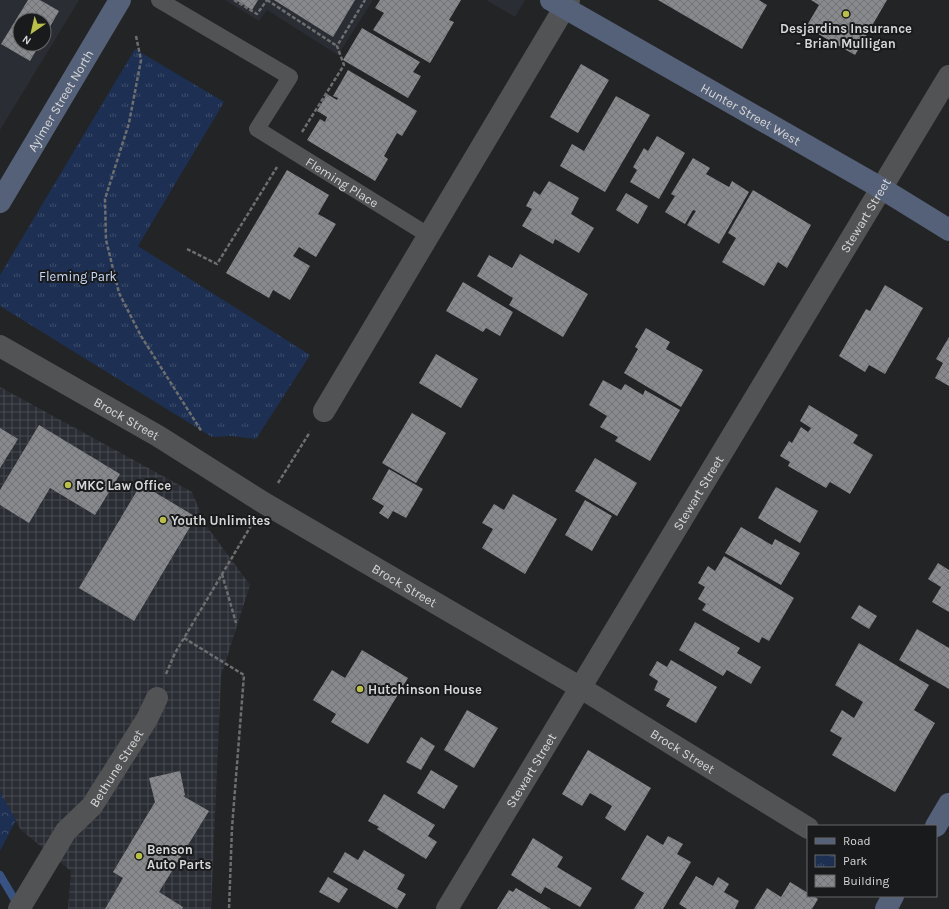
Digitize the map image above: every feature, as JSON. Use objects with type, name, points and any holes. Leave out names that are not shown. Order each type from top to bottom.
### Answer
[{"type":"main road","name":"Aylmer Street North","points":[[0,202],[120,0]]},
{"type":"main road","name":"Hunter Street West","points":[[561,3],[881,188],[949,230]]},
{"type":"main road","points":[[937,825],[949,804]]},
{"type":"main road","points":[[886,909],[892,897]]},
{"type":"street","points":[[324,411],[428,235],[561,3]]},
{"type":"street","name":"Stewart Street","points":[[447,909],[949,76]]},
{"type":"street","name":"Brock Street","points":[[0,346],[158,436],[264,503],[581,688],[807,827]]},
{"type":"street","name":"Bethune Street","points":[[19,909],[66,831],[92,806],[147,719],[157,698]]},
{"type":"lane","name":"Fleming Place","points":[[159,0],[290,77],[257,129],[428,235]]},
{"type":"path","points":[[234,0],[257,14],[267,0],[337,46]]},
{"type":"path","points":[[136,36],[141,60],[129,123],[105,199],[106,240],[119,293],[141,336],[204,436]]},
{"type":"path","points":[[175,653],[264,503],[324,411]]},
{"type":"path","points":[[222,574],[236,623]]},
{"type":"path","points":[[184,638],[244,676],[232,828],[229,909]]},
{"type":"shaded area","points":[[0,0],[79,0],[52,44],[52,12],[12,12],[12,52],[47,52],[0,130]]},
{"type":"shaded area","points":[[225,0],[373,0],[338,55],[267,10],[259,21]]},
{"type":"shaded area","points":[[486,0],[525,0],[515,17]]},
{"type":"shaded area","points":[[0,387],[192,492],[205,524],[250,585],[221,676],[211,909],[68,909],[71,871],[21,830],[0,792]]},
{"type":"green space","name":"Fleming Park","points":[[135,49],[224,102],[138,246],[310,355],[256,439],[232,436],[212,437],[0,306],[0,275]]},
{"type":"green space","points":[[0,792],[16,820],[0,851]]},
{"type":"building","points":[[28,0],[40,0],[59,11],[52,23],[52,12],[21,12]]},
{"type":"building","points":[[236,0],[258,0],[252,10]]},
{"type":"building","points":[[274,0],[355,0],[333,37]]},
{"type":"building","points":[[380,0],[461,0],[449,20],[454,22],[430,63],[373,30],[384,13],[375,8]]},
{"type":"building","points":[[658,0],[759,0],[767,5],[742,49]]},
{"type":"building","points":[[811,0],[887,0],[855,55],[806,27],[819,5]]},
{"type":"building","points":[[12,26],[12,50],[1,44]]},
{"type":"building","points":[[362,28],[420,62],[413,72],[421,76],[408,98],[343,60]]},
{"type":"building","points":[[15,52],[35,52],[30,61]]},
{"type":"building","points":[[581,64],[609,80],[578,133],[550,117]]},
{"type":"building","points":[[348,70],[417,111],[402,136],[397,133],[384,156],[388,159],[375,181],[307,140],[320,119],[325,122],[327,117],[317,111],[327,94],[337,100],[338,98],[333,96]]},
{"type":"building","points":[[616,96],[650,115],[605,192],[560,166],[572,144],[584,151]]},
{"type":"building","points":[[657,136],[685,153],[659,199],[630,182],[637,170],[633,167],[644,148],[648,151]]},
{"type":"building","points":[[693,158],[710,168],[706,174],[729,187],[732,181],[749,192],[719,244],[687,225],[696,211],[693,210],[685,224],[665,212],[675,196],[671,194]]},
{"type":"building","points":[[287,170],[329,195],[318,214],[336,224],[316,257],[299,247],[293,256],[310,266],[290,300],[273,290],[269,298],[226,273]]},
{"type":"building","points":[[549,181],[579,198],[571,214],[594,228],[579,253],[555,239],[553,244],[522,226],[532,209],[526,206],[534,191],[540,195]]},
{"type":"building","points":[[753,190],[811,225],[787,268],[778,262],[764,286],[722,262],[736,238],[728,233]]},
{"type":"building","points":[[626,193],[648,206],[638,224],[616,210]]},
{"type":"building","points":[[520,254],[588,294],[563,337],[509,305],[513,298],[477,276],[489,255],[512,268]]},
{"type":"building","points":[[463,282],[513,312],[500,336],[486,328],[483,332],[446,311]]},
{"type":"building","points":[[885,285],[923,308],[885,374],[869,365],[865,372],[839,356],[866,309],[870,311]]},
{"type":"building","points":[[646,328],[670,342],[666,349],[703,370],[681,407],[624,373],[638,349],[635,347]]},
{"type":"building","points":[[949,337],[949,386],[935,378],[943,363],[936,359]]},
{"type":"building","points":[[436,354],[478,379],[461,408],[419,383]]},
{"type":"building","points":[[603,380],[621,390],[625,384],[643,395],[645,390],[680,410],[650,461],[615,441],[618,437],[600,427],[607,416],[589,405]]},
{"type":"building","points":[[809,405],[858,435],[853,443],[873,455],[850,494],[830,482],[826,488],[788,466],[790,462],[780,456],[789,441],[792,443],[801,427],[808,432],[811,428],[800,421]]},
{"type":"building","points":[[412,413],[446,433],[416,483],[382,463]]},
{"type":"building","points":[[39,425],[120,474],[95,515],[50,488],[29,523],[0,505],[0,490]]},
{"type":"building","points":[[0,428],[18,439],[0,468]]},
{"type":"building","points":[[595,458],[637,483],[617,516],[575,491]]},
{"type":"building","points":[[389,469],[423,489],[406,518],[393,511],[388,519],[379,513],[384,506],[372,499]]},
{"type":"building","points":[[141,484],[196,517],[134,621],[79,588]]},
{"type":"building","points":[[776,487],[818,511],[800,543],[758,518]]},
{"type":"building","points":[[513,494],[557,519],[525,574],[482,548],[493,529],[482,523],[494,504],[504,510]]},
{"type":"building","points":[[585,500],[612,516],[592,551],[565,535]]},
{"type":"building","points":[[741,527],[772,545],[775,539],[800,553],[781,585],[725,553]]},
{"type":"building","points":[[724,556],[794,598],[769,641],[762,637],[759,643],[702,610],[706,604],[698,599],[705,587],[698,583],[708,566],[715,571]]},
{"type":"building","points":[[938,563],[949,570],[949,612],[932,602],[941,587],[928,579]]},
{"type":"building","points":[[859,605],[877,616],[869,629],[851,618]]},
{"type":"building","points":[[695,622],[740,648],[737,653],[761,667],[751,684],[727,670],[723,676],[679,650]]},
{"type":"building","points":[[917,629],[949,648],[949,689],[899,660]]},
{"type":"building","points":[[859,643],[929,685],[914,710],[935,723],[895,792],[832,755],[842,738],[830,731],[842,710],[854,718],[863,702],[835,685]]},
{"type":"building","name":"Hutchinson House","points":[[362,650],[408,678],[368,744],[331,722],[336,714],[313,700],[332,670],[345,678]]},
{"type":"building","points":[[671,660],[717,687],[696,723],[666,706],[670,699],[654,690],[658,681],[649,675],[657,661],[667,667]]},
{"type":"building","points":[[467,710],[498,728],[474,768],[444,750]]},
{"type":"building","points":[[421,737],[435,746],[421,770],[406,762]]},
{"type":"building","points":[[588,750],[651,788],[625,831],[605,818],[612,806],[590,793],[582,806],[562,794]]},
{"type":"building","points":[[431,770],[458,786],[444,809],[417,793]]},
{"type":"building","points":[[180,771],[185,795],[183,796],[209,811],[159,892],[183,907],[182,909],[105,909],[123,878],[113,872],[155,802],[149,778]]},
{"type":"building","points":[[384,794],[435,825],[428,836],[437,842],[426,859],[377,829],[379,827],[368,821]]},
{"type":"building","points":[[647,835],[663,845],[668,836],[683,844],[677,854],[691,862],[663,909],[634,909],[644,893],[621,879]]},
{"type":"building","points":[[533,838],[563,857],[557,867],[592,888],[580,907],[545,887],[541,894],[511,875]]},
{"type":"building","points":[[364,850],[405,875],[397,889],[406,894],[397,909],[333,872],[345,852],[358,860]]},
{"type":"building","points":[[696,876],[713,886],[718,877],[729,884],[724,892],[739,901],[735,909],[687,909],[679,904]]},
{"type":"building","points":[[328,877],[348,889],[339,903],[319,892]]},
{"type":"building","points":[[790,882],[807,892],[807,897],[815,897],[818,899],[812,909],[754,909],[767,888],[781,897]]},
{"type":"building","points":[[516,888],[551,909],[497,909],[509,890],[513,892]]},
{"type":"waterway","points":[[0,875],[19,907]]},
{"type":"place","name":"Desjardins Insurance - Brian Mulligan","points":[[846,14]]},
{"type":"place","name":"MKC Law Office","points":[[68,485]]},
{"type":"place","name":"Youth Unlimites","points":[[163,520]]},
{"type":"place","name":"Hutchinson House","points":[[360,689]]},
{"type":"place","name":"Benson Auto Parts","points":[[139,856]]}]
